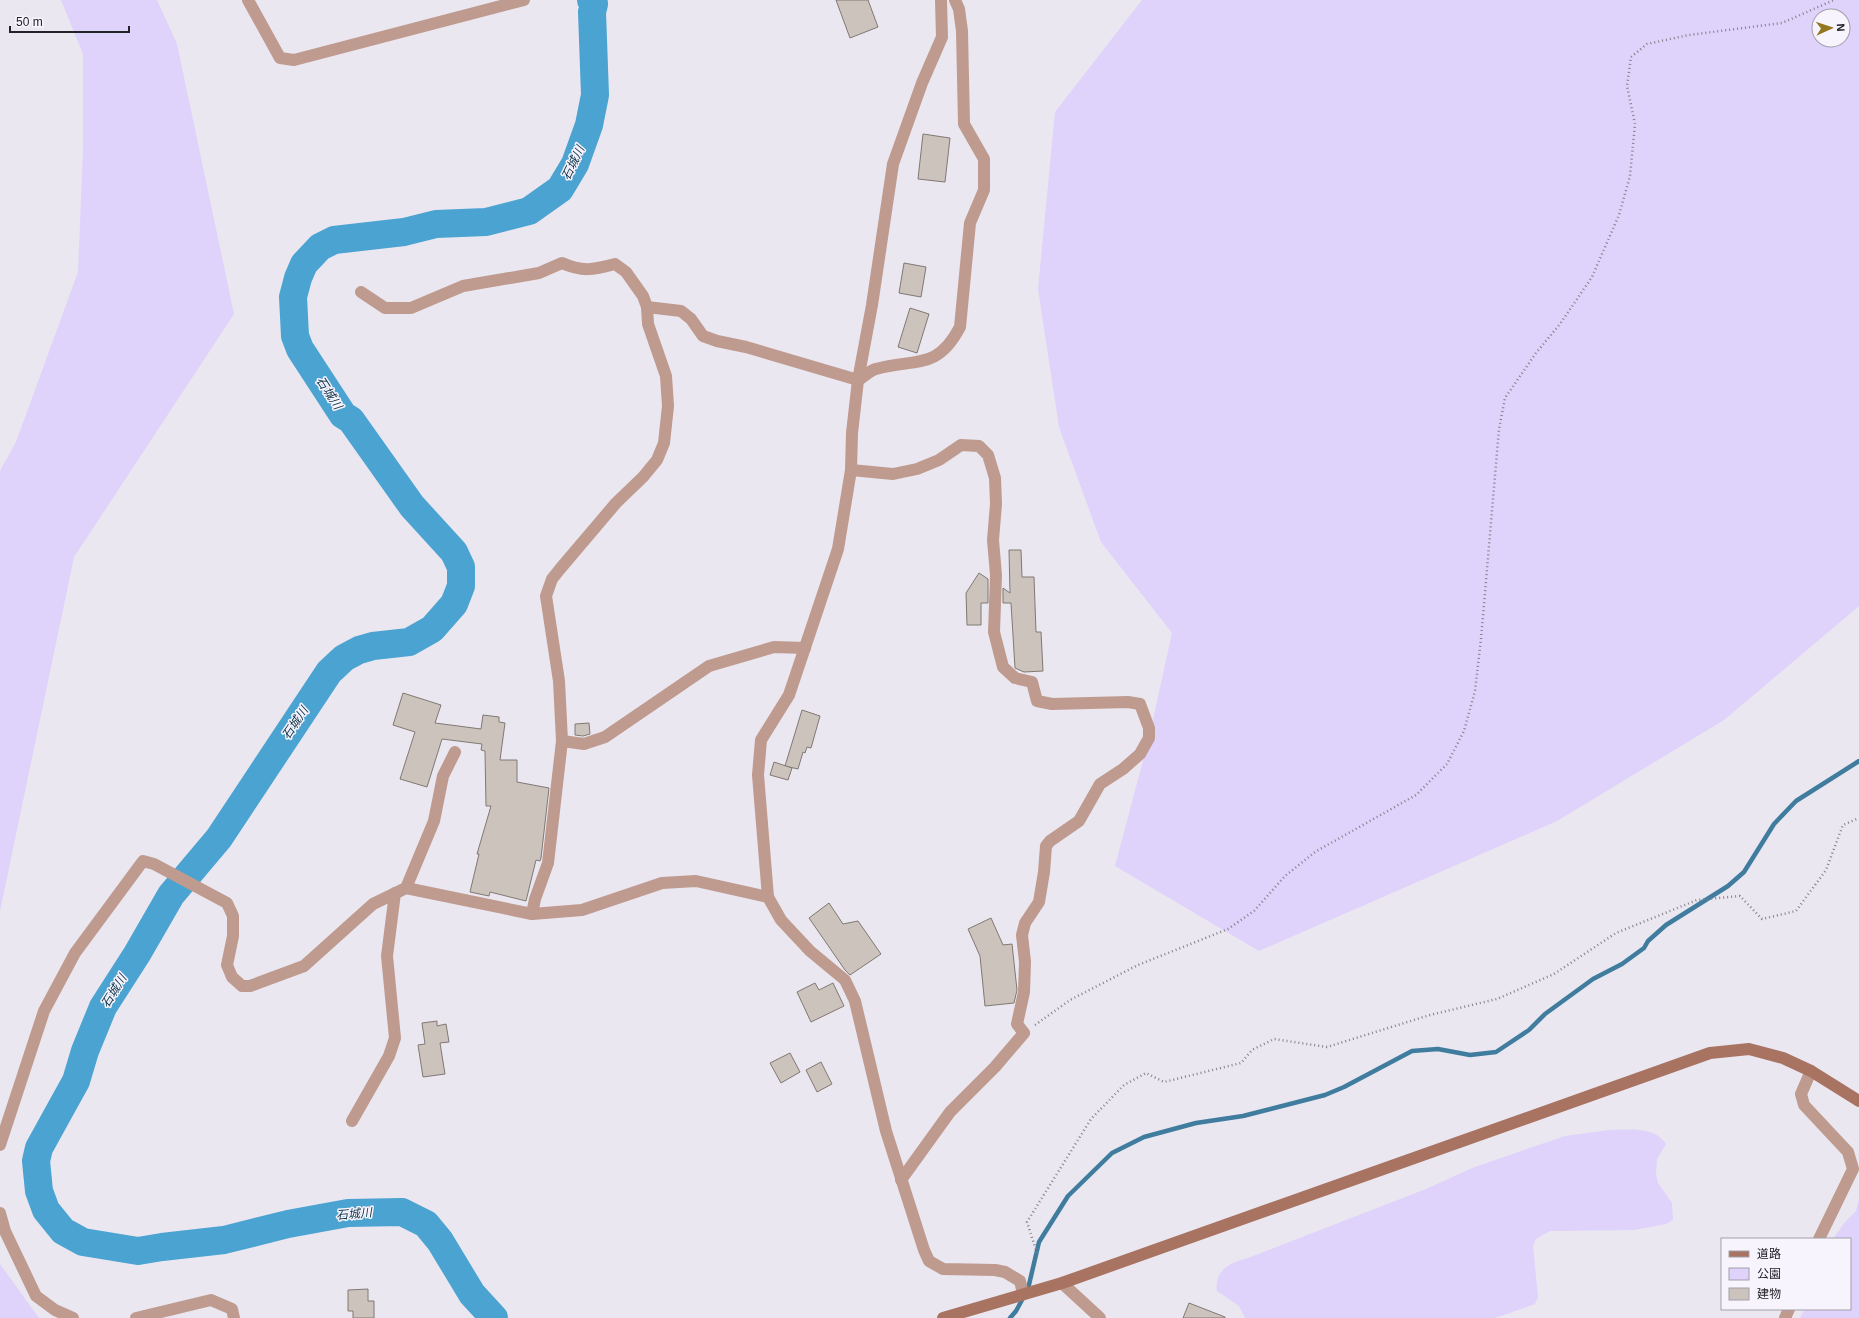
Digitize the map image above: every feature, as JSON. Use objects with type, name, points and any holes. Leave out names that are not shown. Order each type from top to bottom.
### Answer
[{"type":"street","points":[[248,0],[280,58],[294,60],[524,0]]},
{"type":"street","points":[[941,0],[942,37],[922,83],[893,164],[879,248],[872,305],[858,380],[852,433],[851,470],[838,549],[789,695],[761,740],[758,775],[768,897],[781,920],[810,951],[844,980],[855,1001],[886,1131],[924,1250],[929,1261],[943,1269],[977,1269],[1005,1272],[1020,1281],[1023,1294]]},
{"type":"street","points":[[647,307],[681,310],[691,319],[703,336],[716,341],[746,347],[858,380],[875,369],[919,363],[941,353],[953,340],[960,327],[970,223],[984,190],[984,159],[964,124],[962,31],[959,9],[955,0]]},
{"type":"street","points":[[361,292],[385,308],[411,308],[462,286],[539,273],[562,263],[576,269],[598,268],[615,264],[626,272],[643,296],[647,307],[648,324],[666,376],[668,406],[664,443],[658,460],[616,503],[560,569],[552,579],[546,596],[559,682],[562,741],[548,864],[535,899],[532,914]]},
{"type":"street","points":[[851,470],[893,474],[918,469],[939,460],[962,445],[979,446],[988,456],[995,478],[996,504],[993,540],[996,575],[994,632],[1003,667],[1014,678],[1032,682],[1037,701],[1052,704],[1128,702],[1140,704],[1149,728],[1149,738],[1140,754],[1123,769],[1100,784],[1079,821],[1050,841],[1046,846],[1044,872],[1039,902],[1025,922],[1022,935],[1025,962],[1024,992],[1017,1024],[1024,1033],[995,1067],[950,1112],[901,1180]]},
{"type":"street","points":[[562,741],[584,744],[605,737],[709,666],[774,647],[805,648]]},
{"type":"street","points":[[406,888],[434,821],[443,776],[455,752]]},
{"type":"street","points":[[0,1145],[44,1011],[74,953],[143,861],[154,864],[227,903],[233,916],[233,936],[227,965],[232,977],[242,986],[250,986],[304,966],[373,904],[406,888],[532,914],[582,910],[662,883],[696,881],[768,897]]},
{"type":"street","points":[[352,1121],[389,1056],[395,1038],[387,956],[395,893]]},
{"type":"street","points":[[943,1318],[1062,1282],[1710,1053],[1749,1049],[1783,1058],[1811,1071],[1859,1101]]},
{"type":"street","points":[[1811,1071],[1801,1094],[1804,1105],[1848,1152],[1853,1168],[1819,1238]]},
{"type":"street","points":[[0,1213],[5,1231],[36,1296],[55,1310],[73,1318]]},
{"type":"street","points":[[1062,1282],[1100,1318]]},
{"type":"street","points":[[136,1318],[211,1300],[232,1309],[234,1318]]},
{"type":"path","points":[[1024,1033],[1070,1000],[1138,965],[1228,929],[1254,910],[1285,876],[1315,852],[1416,795],[1447,764],[1464,731],[1474,691],[1481,639],[1499,429],[1506,398],[1536,353],[1560,324],[1592,277],[1619,215],[1630,176],[1635,124],[1627,86],[1631,57],[1647,44],[1689,35],[1782,23],[1834,0]]},
{"type":"path","points":[[1037,1253],[1028,1222],[1091,1119],[1124,1085],[1146,1074],[1164,1082],[1241,1063],[1252,1050],[1274,1039],[1327,1047],[1430,1015],[1497,999],[1554,974],[1616,933],[1696,900],[1740,896],[1762,919],[1796,911],[1826,870],[1843,825],[1859,818]]},
{"type":"green space","points":[[61,0],[157,0],[177,44],[234,314],[74,557],[0,911],[0,471],[16,442],[78,272],[83,151],[83,54]]},
{"type":"green space","points":[[1142,0],[1859,0],[1859,606],[1724,720],[1557,821],[1259,951],[1115,866],[1149,738],[1172,633],[1101,542],[1059,427],[1038,289],[1055,112]]},
{"type":"green space","points":[[1609,1130],[1640,1130],[1655,1134],[1666,1144],[1657,1159],[1656,1174],[1658,1183],[1672,1203],[1673,1220],[1666,1224],[1634,1230],[1550,1231],[1536,1239],[1533,1246],[1538,1297],[1535,1304],[1495,1318],[1245,1318],[1239,1306],[1217,1291],[1218,1278],[1221,1272],[1236,1262],[1426,1189],[1472,1168],[1565,1136]]},
{"type":"green space","points":[[1859,1199],[1859,1318],[1800,1318],[1804,1310],[1851,1310],[1851,1238],[1834,1238],[1845,1222],[1856,1211]]},
{"type":"green space","points":[[0,1264],[39,1318],[0,1318]]},
{"type":"building","points":[[836,0],[868,0],[878,27],[850,38]]},
{"type":"building","points":[[923,134],[950,138],[945,182],[918,179]]},
{"type":"building","points":[[904,263],[926,267],[921,297],[899,293]]},
{"type":"building","points":[[910,308],[929,314],[917,353],[898,347]]},
{"type":"building","points":[[1009,550],[1021,550],[1022,577],[1034,577],[1036,632],[1041,632],[1043,671],[1024,672],[1015,668],[1011,603],[1003,603],[1003,588],[1010,593]]},
{"type":"building","points":[[979,573],[988,579],[988,603],[981,603],[981,625],[967,625],[966,593]]},
{"type":"building","points":[[403,693],[441,705],[435,723],[481,729],[483,715],[499,717],[499,722],[505,723],[500,760],[517,760],[517,782],[549,788],[541,858],[540,861],[536,860],[526,901],[490,892],[489,896],[470,892],[479,854],[477,854],[491,806],[486,806],[485,751],[481,750],[482,744],[442,739],[427,787],[400,779],[415,732],[393,725]]},
{"type":"building","points":[[802,710],[820,716],[811,748],[807,747],[805,753],[803,752],[798,769],[785,766]]},
{"type":"building","points":[[589,723],[590,734],[583,736],[575,735],[575,724]]},
{"type":"building","points":[[774,762],[792,768],[788,780],[770,775]]},
{"type":"building","points":[[829,903],[843,924],[858,921],[881,954],[850,975],[809,918]]},
{"type":"building","points":[[991,918],[1003,945],[1012,944],[1017,990],[1014,1003],[985,1006],[980,956],[968,929]]},
{"type":"building","points":[[815,983],[819,990],[833,983],[844,1006],[811,1022],[797,992]]},
{"type":"building","points":[[437,1021],[437,1026],[446,1024],[449,1042],[440,1043],[445,1074],[423,1077],[418,1045],[425,1044],[422,1023]]},
{"type":"building","points":[[790,1053],[800,1072],[781,1083],[770,1063]]},
{"type":"building","points":[[821,1062],[832,1084],[817,1092],[806,1070]]},
{"type":"building","points":[[368,1289],[368,1301],[374,1301],[374,1318],[353,1318],[353,1311],[348,1311],[348,1290]]},
{"type":"building","points":[[1189,1303],[1225,1317],[1225,1318],[1183,1318]]},
{"type":"waterway","name":"石城川","points":[[494,1318],[472,1294],[440,1241],[426,1224],[402,1212],[348,1213],[288,1224],[224,1240],[138,1251],[83,1242],[63,1231],[46,1210],[39,1191],[36,1161],[39,1148],[76,1081],[85,1051],[103,1007],[137,954],[171,895],[219,838],[329,672],[344,658],[359,650],[373,646],[409,642],[432,629],[454,604],[461,586],[461,567],[454,552],[412,506],[351,420],[343,415],[300,349],[295,336],[293,297],[298,278],[304,264],[320,247],[334,240],[404,232],[436,224],[486,222],[529,211],[560,189],[575,164],[589,125],[595,95],[592,12],[594,4],[591,0]]},
{"type":"waterway","name":"石城川","points":[[594,4],[598,0]]},
{"type":"waterway","points":[[1010,1318],[1016,1311],[1028,1289],[1039,1242],[1068,1196],[1112,1153],[1144,1137],[1196,1123],[1243,1116],[1325,1095],[1344,1087],[1412,1051],[1438,1049],[1470,1055],[1496,1052],[1529,1030],[1545,1014],[1593,979],[1622,964],[1644,948],[1648,941],[1666,925],[1728,886],[1744,872],[1774,824],[1796,801],[1859,761]]}]
